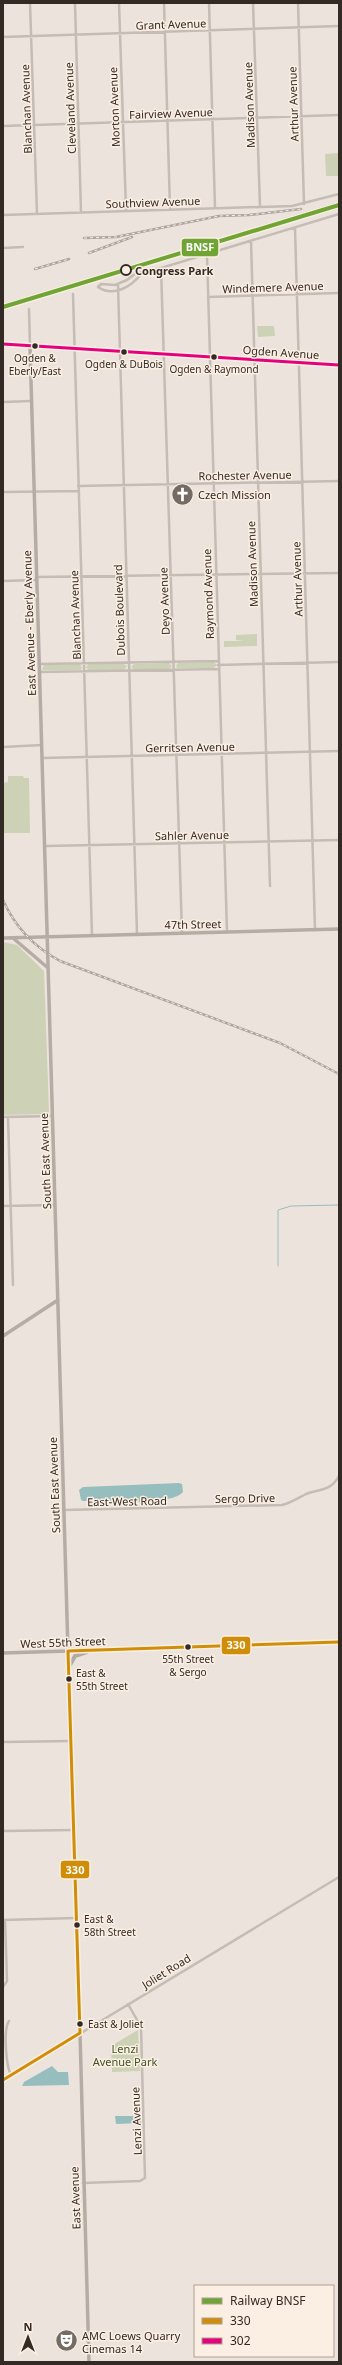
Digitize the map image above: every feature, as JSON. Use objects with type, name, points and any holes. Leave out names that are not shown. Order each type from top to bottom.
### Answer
[{"type":"main road","name":"Ogden Avenue","points":[[3,344],[339,365]]},
{"type":"main road","name":"East Avenue - Eberly Avenue","points":[[30,346],[47,936]]},
{"type":"main road","name":"47th Street","points":[[3,938],[339,929]]},
{"type":"main road","name":"South East Avenue","points":[[47,936],[80,2033]]},
{"type":"main road","points":[[12,937],[48,968]]},
{"type":"main road","points":[[3,1336],[58,1300]]},
{"type":"main road","name":"West 55th Street","points":[[3,1653],[339,1642]]},
{"type":"main road","points":[[69,1681],[73,1658],[91,1650]]},
{"type":"main road","name":"Joliet Road","points":[[3,2080],[80,2033]]},
{"type":"main road","name":"East Avenue","points":[[80,2033],[89,2362]]},
{"type":"street","name":"Blanchan Avenue","points":[[30,3],[37,214]]},
{"type":"street","name":"Cleveland Avenue","points":[[75,3],[81,212]]},
{"type":"street","name":"Morton Avenue","points":[[119,3],[126,210]]},
{"type":"street","points":[[164,3],[170,209]]},
{"type":"street","points":[[209,3],[215,208]]},
{"type":"street","name":"Madison Avenue","points":[[254,3],[260,206]]},
{"type":"street","name":"Arthur Avenue","points":[[298,3],[304,204]]},
{"type":"street","name":"Grant Avenue","points":[[3,37],[339,26]]},
{"type":"street","name":"Fairview Avenue","points":[[3,126],[339,116]]},
{"type":"street","name":"Southview Avenue","points":[[3,215],[304,204],[339,194]]},
{"type":"street","points":[[142,273],[130,286],[118,290],[105,290],[98,286],[101,284],[118,284],[135,274],[206,255],[339,214]]},
{"type":"street","name":"Arthur Avenue","points":[[295,228],[315,930]]},
{"type":"street","name":"Madison Avenue","points":[[250,241],[270,886]]},
{"type":"street","points":[[3,248],[22,247]]},
{"type":"street","name":"Raymond Avenue","points":[[206,255],[227,932]]},
{"type":"street","name":"Deyo Avenue","points":[[161,268],[182,933]]},
{"type":"street","name":"Dubois Boulevard","points":[[118,284],[137,934]]},
{"type":"street","name":"Windemere Avenue","points":[[207,297],[339,292]]},
{"type":"street","name":"Blanchan Avenue","points":[[73,294],[92,935]]},
{"type":"street","name":"East Avenue - Eberly Avenue","points":[[29,309],[30,346]]},
{"type":"street","points":[[3,402],[31,401]]},
{"type":"street","name":"Rochester Avenue","points":[[78,486],[339,481]]},
{"type":"street","points":[[3,492],[33,491],[38,493],[79,491]]},
{"type":"street","points":[[3,581],[81,576],[339,573]]},
{"type":"street","points":[[39,664],[218,661]]},
{"type":"street","points":[[218,665],[339,662]]},
{"type":"street","points":[[39,672],[218,669]]},
{"type":"street","points":[[3,746],[42,745]]},
{"type":"street","name":"Gerritsen Avenue","points":[[42,758],[339,751]]},
{"type":"street","name":"Sahler Avenue","points":[[45,846],[339,840]]},
{"type":"street","points":[[3,1117],[52,1116]]},
{"type":"street","points":[[8,1117],[13,1285]]},
{"type":"street","points":[[3,1206],[55,1205]]},
{"type":"street","name":"Sergo Drive","points":[[190,1507],[285,1504],[308,1494],[328,1488],[339,1476]]},
{"type":"street","name":"East-West Road","points":[[64,1510],[190,1507]]},
{"type":"street","points":[[3,1742],[71,1741]]},
{"type":"street","points":[[3,1831],[74,1830]]},
{"type":"street","name":"Joliet Road","points":[[80,2033],[339,1877]]},
{"type":"street","points":[[4,1986],[4,1920],[76,1918]]},
{"type":"street","name":"Lenzi Avenue","points":[[84,2182],[140,2181],[145,2178],[141,2027],[128,2004]]},
{"type":"street","points":[[9,2021],[6,2028],[7,2066],[12,2075]]},
{"type":"green space","points":[[339,153],[339,176],[326,176],[325,154]]},
{"type":"green space","points":[[257,326],[274,326],[275,336],[258,337]]},
{"type":"green space","points":[[257,634],[257,646],[224,647],[224,641],[244,641],[236,640],[236,635]]},
{"type":"green space","points":[[214,662],[217,665],[214,668],[177,668],[176,666],[178,663]]},
{"type":"green space","points":[[169,663],[172,666],[169,669],[134,670],[131,667],[134,664]]},
{"type":"green space","points":[[80,664],[82,668],[81,670],[42,670],[44,665]]},
{"type":"green space","points":[[89,664],[124,664],[127,666],[124,670],[88,670],[86,667]]},
{"type":"green space","points":[[8,776],[23,776],[24,778],[29,778],[30,833],[3,833],[3,783],[8,782]]},
{"type":"green space","points":[[3,942],[17,945],[44,971],[49,1112],[47,1114],[3,1115]]},
{"type":"green space","name":"Lenzi Avenue Park","points":[[138,2030],[140,2071],[112,2072],[111,2046]]},
{"type":"water","points":[[182,1484],[183,1492],[166,1499],[152,1501],[83,1501],[81,1500],[79,1490],[83,1487]]},
{"type":"water","points":[[52,2066],[58,2072],[68,2072],[69,2085],[22,2086],[24,2082]]},
{"type":"water","points":[[115,2116],[141,2116],[141,2123],[116,2124]]},
{"type":"waterway","points":[[278,1266],[278,1210],[291,1206],[339,1205]]},
{"type":"railway","points":[[3,305],[339,203]]},
{"type":"railway","points":[[84,238],[116,237],[219,216],[249,215],[301,209]]},
{"type":"railway","points":[[89,253],[132,237]]},
{"type":"railway","points":[[35,269],[69,259]]},
{"type":"railway","points":[[3,900],[13,919],[26,935],[34,943],[60,961],[280,1043],[339,1074]]},
{"type":"rail line","name":"BNSF","points":[[3,307],[339,205]]},
{"type":"transit line","name":"302","points":[[3,344],[339,365]]},
{"type":"transit line","name":"330","points":[[80,2033],[68,1651],[339,1642]]},
{"type":"transit line","name":"330","points":[[3,2080],[80,2033]]},
{"type":"place","name":"Congress Park","points":[[126,270]]},
{"type":"place","name":"Ogden & Eberly/East","points":[[35,346]]},
{"type":"place","name":"Ogden & DuBois","points":[[124,352]]},
{"type":"place","name":"Ogden & Raymond","points":[[214,357]]},
{"type":"place","name":"Czech Mission","points":[[182,494]]},
{"type":"place","name":"55th Street & Sergo","points":[[188,1647]]},
{"type":"place","name":"East & 55th Street","points":[[69,1679]]},
{"type":"place","name":"East & 58th Street","points":[[77,1925]]},
{"type":"place","name":"East & Joliet","points":[[80,2024]]},
{"type":"place","name":"AMC Loews Quarry Cinemas 14","points":[[66,2341]]}]
